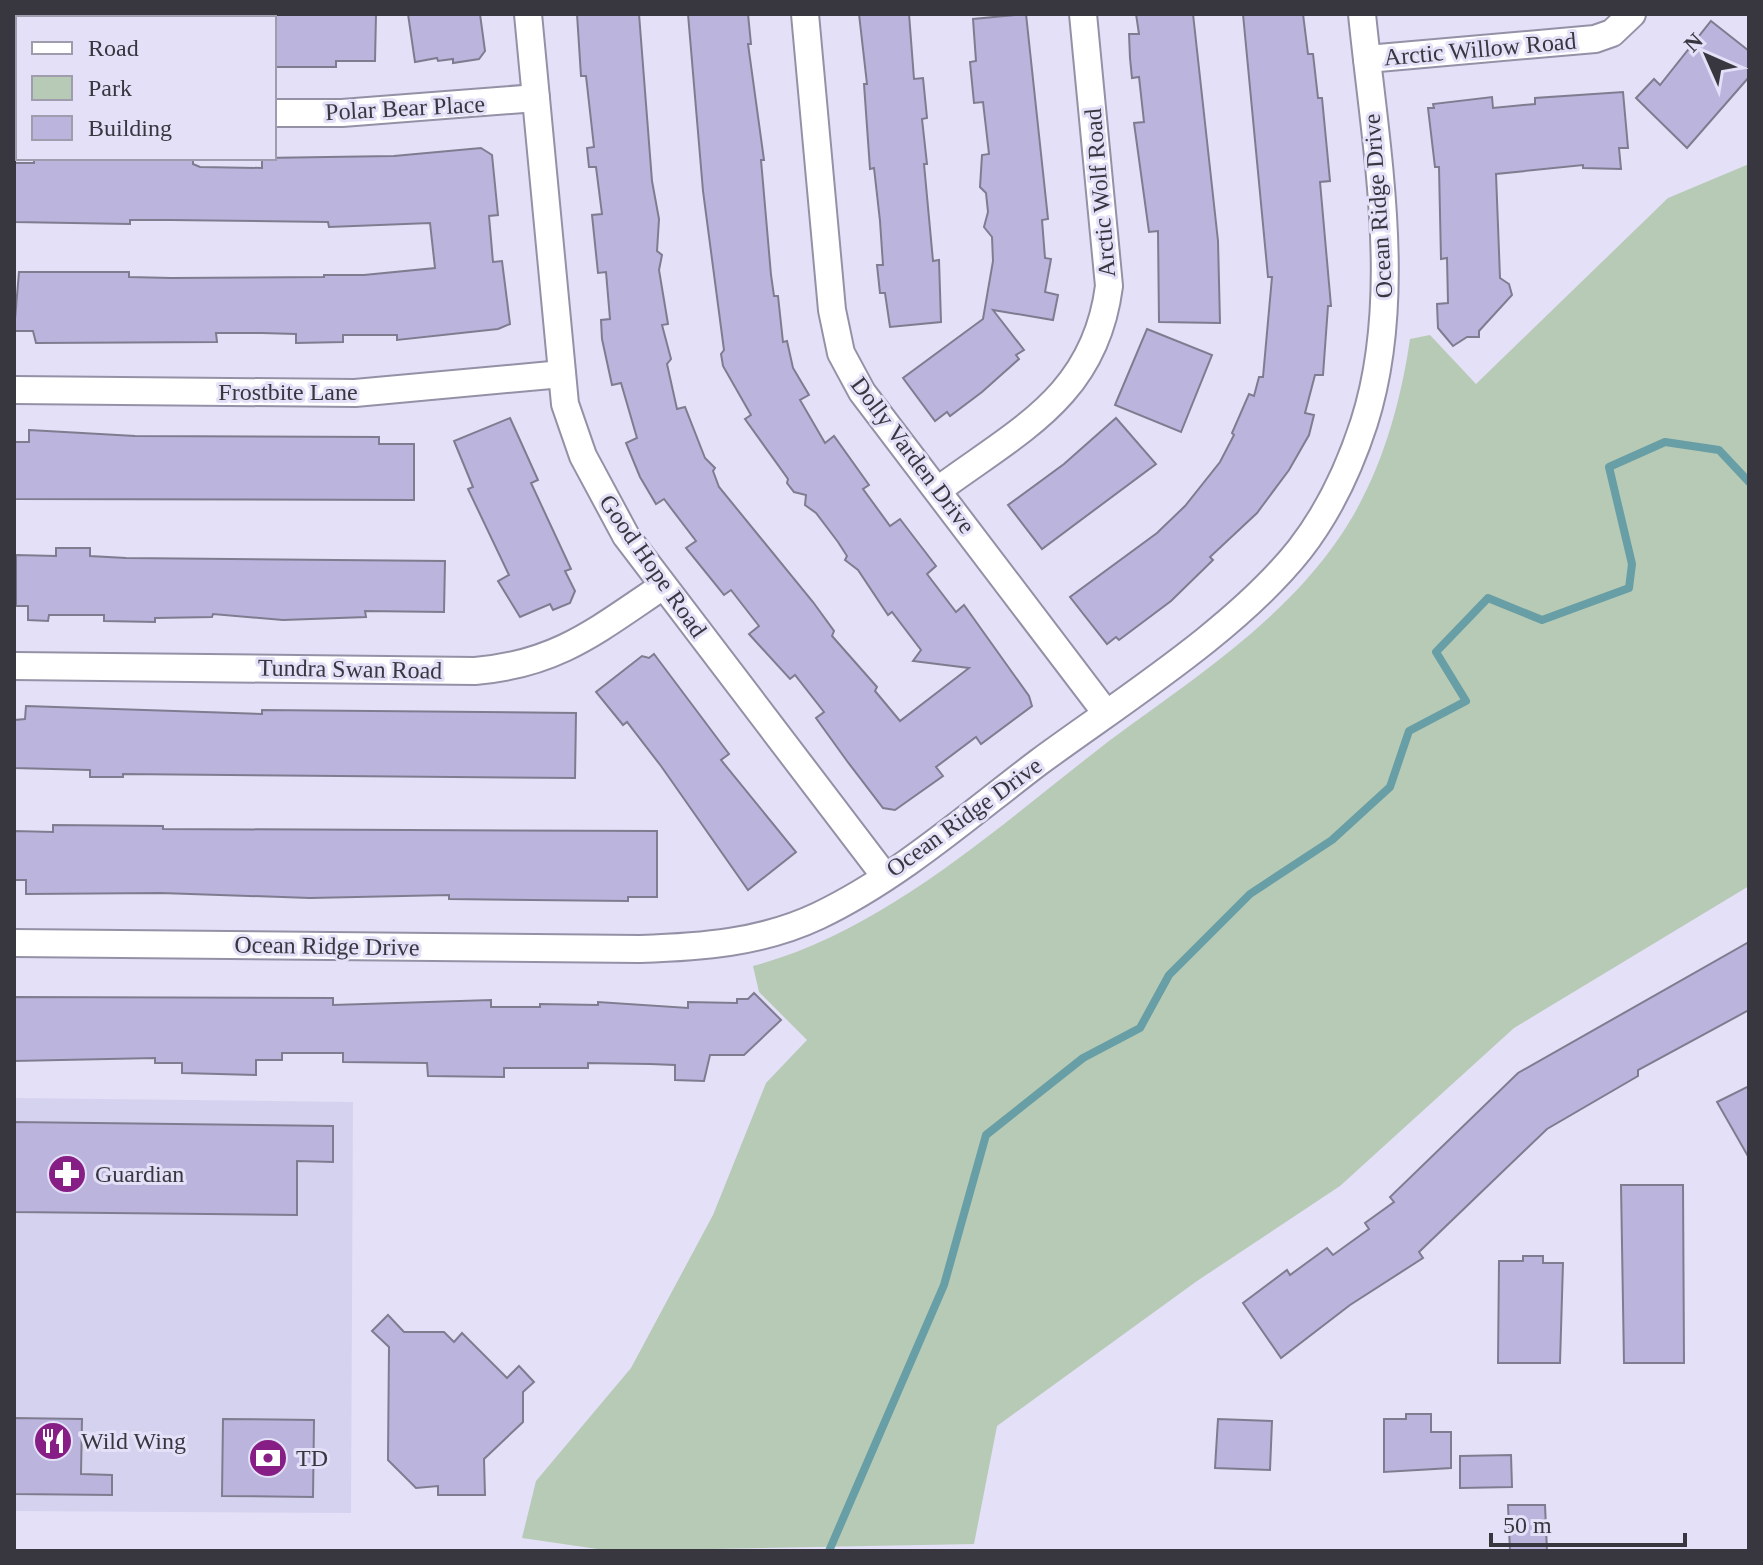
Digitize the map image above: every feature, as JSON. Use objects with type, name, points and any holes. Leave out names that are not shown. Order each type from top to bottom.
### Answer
[{"type":"street","name":"Good Hope Road","points":[[528,14],[565,404],[583,456],[626,536],[884,875]]},
{"type":"street","name":"Dolly Varden Drive","points":[[805,14],[838,342],[862,392],[1106,713]]},
{"type":"street","name":"Arctic Wolf Road","points":[[938,490],[1050,407],[1083,369],[1101,328],[1108,275],[1083,14]]},
{"type":"street","name":"Ocean Ridge Drive","points":[[14,943],[640,949],[722,944],[769,934],[818,916],[884,875],[1106,713],[1258,595],[1301,548],[1349,463],[1372,391],[1385,313],[1384,245],[1362,14]]},
{"type":"street","name":"Arctic Willow Road","points":[[1367,59],[1595,39],[1612,33],[1632,14]]},
{"type":"street","name":"Polar Bear Place","points":[[276,113],[342,113],[536,98]]},
{"type":"street","name":"Frostbite Lane","points":[[14,390],[355,393],[562,374]]},
{"type":"street","name":"Tundra Swan Road","points":[[14,666],[475,671],[509,668],[567,649],[663,586]]},
{"type":"shaded area","points":[[14,1098],[353,1102],[351,1513],[14,1511]]},
{"type":"green space","points":[[1749,164],[1749,886],[1514,1028],[1340,1186],[1197,1281],[997,1426],[974,1544],[611,1551],[522,1538],[536,1481],[631,1368],[713,1215],[766,1083],[807,1040],[759,992],[753,966],[802,950],[850,928],[940,872],[1262,624],[1316,569],[1339,538],[1366,492],[1394,417],[1410,339],[1430,335],[1476,384],[1668,198]]},
{"type":"building","points":[[376,14],[375,61],[336,61],[336,67],[276,67],[274,16]]},
{"type":"building","points":[[408,14],[480,14],[485,51],[479,59],[453,63],[453,59],[438,61],[437,58],[415,62]]},
{"type":"building","points":[[577,14],[639,14],[652,181],[659,219],[657,251],[662,255],[659,270],[668,324],[662,325],[671,359],[667,364],[677,409],[685,407],[705,458],[715,468],[713,471],[719,487],[813,602],[834,631],[832,636],[877,687],[875,691],[900,721],[969,668],[913,661],[921,650],[892,612],[888,615],[858,570],[845,560],[847,556],[838,542],[816,513],[805,505],[806,495],[794,492],[745,419],[751,415],[723,366],[721,354],[724,350],[703,191],[688,14],[748,14],[751,44],[748,44],[764,160],[761,160],[771,275],[774,296],[778,296],[783,342],[787,341],[793,368],[809,395],[800,400],[825,443],[834,436],[869,485],[863,489],[890,526],[900,519],[936,566],[927,574],[956,612],[964,605],[1029,696],[1032,706],[981,744],[976,737],[936,767],[943,776],[895,810],[883,808],[847,761],[816,718],[824,712],[795,675],[790,679],[749,634],[759,626],[731,590],[724,595],[686,548],[696,541],[664,499],[656,504],[640,477],[626,443],[637,438],[621,383],[612,385],[602,339],[601,320],[610,319],[606,272],[598,273],[592,215],[602,214],[596,167],[589,167],[587,148],[594,147],[586,76],[581,76]]},
{"type":"building","points":[[859,14],[909,14],[914,79],[923,78],[927,118],[922,119],[927,164],[924,164],[933,261],[939,260],[941,322],[890,327],[885,293],[880,293],[877,265],[883,265],[880,221],[874,168],[870,169],[864,84],[867,84]]},
{"type":"building","points":[[1026,14],[1048,219],[1042,220],[1045,258],[1051,259],[1045,292],[1058,295],[1053,320],[993,310],[1024,350],[1016,355],[1019,359],[982,392],[950,416],[947,412],[935,421],[903,378],[983,319],[993,261],[992,237],[984,227],[988,212],[986,193],[980,187],[982,155],[989,154],[983,102],[974,103],[970,62],[976,61],[973,19]]},
{"type":"building","points":[[1136,14],[1193,14],[1218,241],[1220,323],[1159,322],[1158,231],[1149,232],[1134,123],[1144,122],[1139,77],[1132,78],[1130,58],[1129,34],[1139,34]]},
{"type":"building","points":[[1243,14],[1303,14],[1308,54],[1313,54],[1318,98],[1322,98],[1330,181],[1320,182],[1331,306],[1328,306],[1323,375],[1315,375],[1305,413],[1314,415],[1309,435],[1289,470],[1257,513],[1210,557],[1213,560],[1171,601],[1119,640],[1116,637],[1107,644],[1070,597],[1157,533],[1185,506],[1220,462],[1249,394],[1254,396],[1259,377],[1263,377],[1272,277],[1268,277]]},
{"type":"building","points":[[1711,21],[1749,51],[1749,77],[1687,148],[1636,98],[1654,79],[1660,85]]},
{"type":"building","points":[[1623,92],[1628,148],[1619,148],[1621,169],[1583,168],[1583,165],[1496,174],[1500,278],[1509,284],[1512,295],[1479,331],[1479,337],[1467,337],[1453,346],[1438,328],[1437,304],[1448,303],[1447,258],[1441,259],[1439,167],[1435,167],[1428,108],[1434,108],[1433,104],[1492,97],[1493,108],[1535,104],[1535,98]]},
{"type":"building","points":[[481,148],[492,155],[498,215],[489,216],[493,262],[502,261],[510,324],[498,329],[397,340],[397,335],[343,335],[343,342],[296,343],[296,334],[216,333],[217,342],[36,343],[33,331],[14,331],[19,272],[129,272],[129,277],[171,278],[324,277],[435,268],[430,223],[329,227],[328,222],[14,222],[14,163],[34,163],[34,160],[193,160],[193,164],[200,167],[262,168],[262,160],[276,158],[394,156]]},
{"type":"building","points":[[1147,329],[1212,355],[1181,432],[1115,405]]},
{"type":"building","points":[[510,418],[538,480],[531,483],[571,569],[565,571],[575,591],[570,603],[553,610],[550,604],[520,617],[498,581],[509,575],[468,489],[473,487],[454,441]]},
{"type":"building","points":[[1116,418],[1156,464],[1042,549],[1008,505],[1064,464]]},
{"type":"building","points":[[29,430],[135,436],[379,437],[379,444],[414,444],[414,500],[14,499],[14,442],[29,442]]},
{"type":"building","points":[[56,548],[90,548],[90,556],[126,558],[445,561],[444,612],[365,611],[366,617],[283,620],[213,614],[212,617],[155,618],[155,622],[104,621],[104,615],[49,615],[48,621],[28,620],[28,606],[16,606],[16,555],[56,556]]},
{"type":"building","points":[[654,654],[729,754],[721,760],[796,852],[748,890],[661,766],[627,722],[623,725],[596,692],[642,656],[649,658]]},
{"type":"building","points":[[26,706],[262,714],[262,710],[576,713],[575,778],[123,774],[123,777],[90,777],[90,770],[15,768],[15,720],[25,719]]},
{"type":"building","points":[[53,825],[163,826],[163,829],[657,831],[657,897],[628,897],[628,901],[449,899],[449,895],[310,898],[161,893],[26,894],[26,880],[14,880],[14,831],[53,832]]},
{"type":"building","points":[[1749,942],[1749,1010],[1638,1070],[1638,1076],[1547,1129],[1419,1252],[1423,1258],[1350,1305],[1281,1358],[1243,1303],[1287,1270],[1290,1275],[1327,1248],[1333,1255],[1369,1229],[1365,1223],[1394,1202],[1390,1197],[1518,1073]]},
{"type":"building","points":[[754,993],[781,1020],[744,1055],[710,1055],[704,1081],[675,1080],[675,1065],[650,1064],[588,1063],[588,1068],[504,1068],[504,1077],[428,1076],[427,1063],[343,1062],[343,1053],[282,1053],[282,1060],[256,1060],[256,1075],[182,1073],[182,1063],[155,1063],[155,1058],[14,1061],[14,997],[333,998],[333,1005],[491,1000],[491,1007],[598,1005],[598,1002],[688,1008],[688,1002],[737,1003],[737,999],[748,999]]},
{"type":"building","points":[[1749,1086],[1749,1158],[1717,1102]]},
{"type":"building","points":[[14,1122],[333,1126],[333,1162],[297,1161],[297,1215],[14,1212]]},
{"type":"building","points":[[1621,1185],[1683,1185],[1684,1363],[1624,1363]]},
{"type":"building","points":[[1523,1256],[1543,1256],[1543,1263],[1563,1263],[1560,1363],[1498,1363],[1499,1261],[1523,1261]]},
{"type":"building","points":[[388,1315],[404,1332],[444,1332],[454,1342],[462,1333],[507,1378],[519,1366],[534,1382],[523,1392],[523,1422],[484,1459],[485,1495],[438,1495],[438,1486],[416,1488],[388,1460],[389,1347],[372,1331]]},
{"type":"building","points":[[1406,1414],[1431,1414],[1431,1432],[1451,1432],[1451,1468],[1384,1472],[1384,1419],[1406,1419]]},
{"type":"building","points":[[14,1418],[82,1419],[81,1474],[112,1475],[112,1495],[14,1494]]},
{"type":"building","name":"TD","points":[[223,1419],[314,1420],[313,1497],[222,1496]]},
{"type":"building","points":[[1218,1419],[1272,1421],[1270,1470],[1215,1468]]},
{"type":"building","points":[[1511,1455],[1512,1487],[1460,1488],[1460,1456]]},
{"type":"building","points":[[1508,1505],[1545,1505],[1547,1551],[1510,1551]]},
{"type":"waterway","points":[[829,1551],[944,1285],[986,1135],[1083,1058],[1140,1028],[1169,975],[1250,894],[1332,840],[1390,787],[1409,731],[1466,701],[1436,652],[1488,598],[1542,620],[1629,588],[1632,564],[1609,467],[1665,442],[1719,450],[1749,482]]},
{"type":"place","name":"Guardian","points":[[67,1174]]},
{"type":"place","name":"Wild Wing","points":[[53,1441]]},
{"type":"place","name":"TD","points":[[268,1458]]}]
